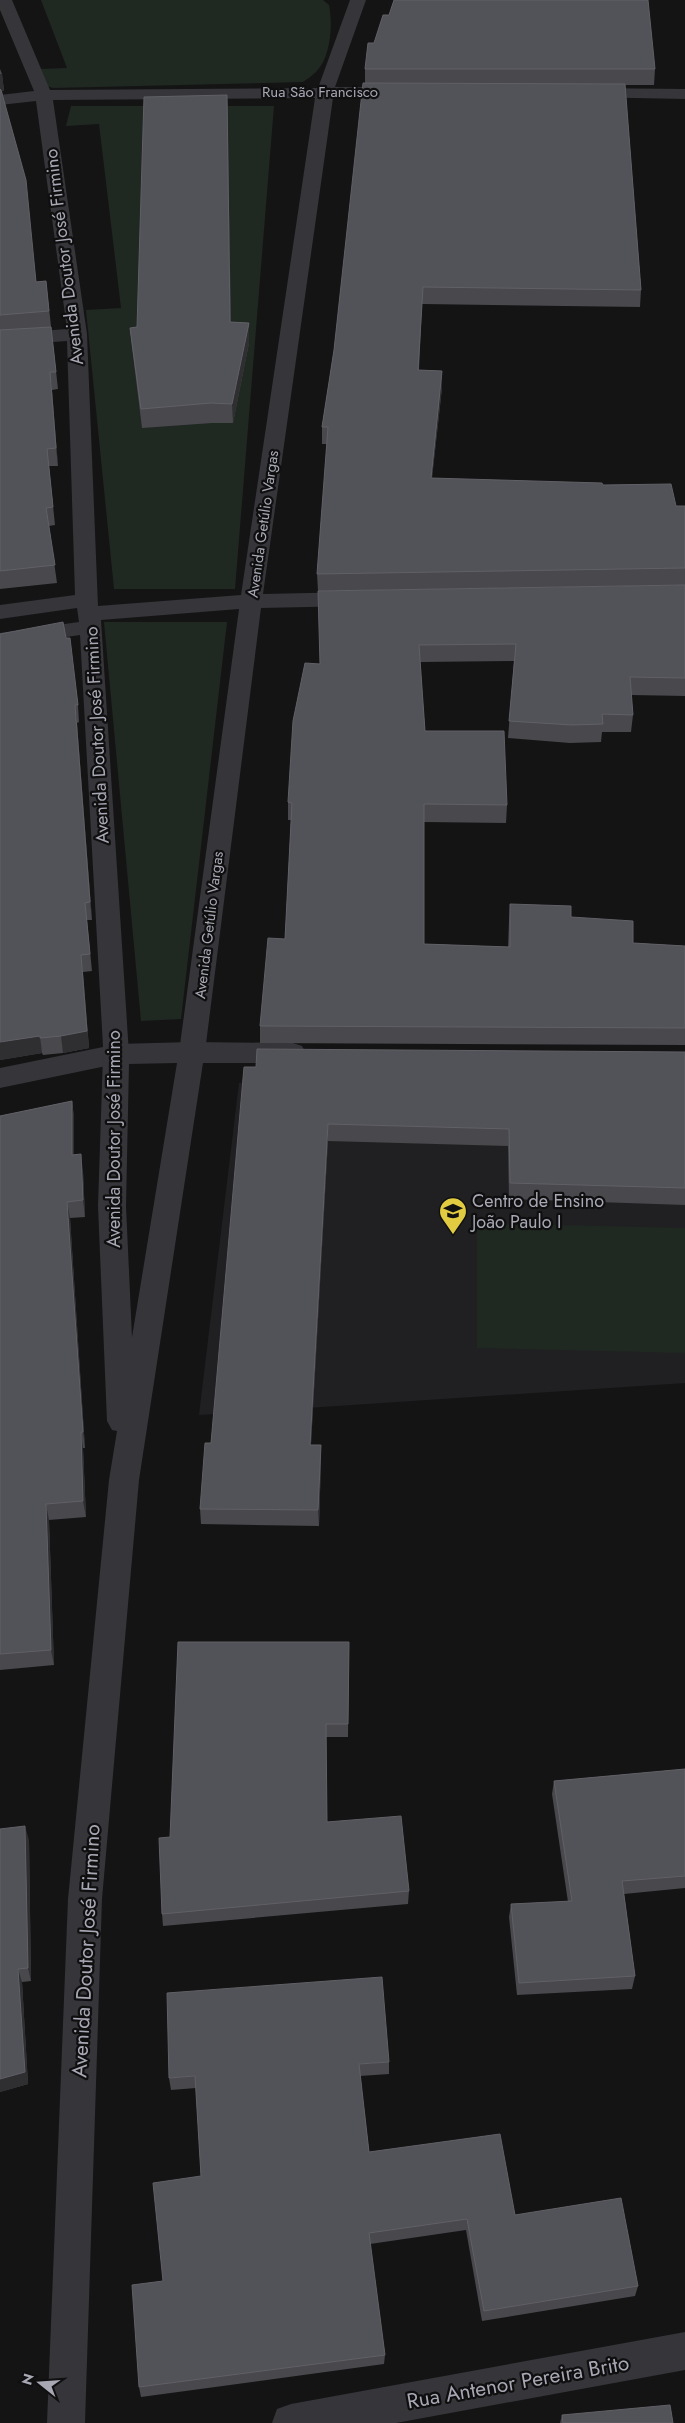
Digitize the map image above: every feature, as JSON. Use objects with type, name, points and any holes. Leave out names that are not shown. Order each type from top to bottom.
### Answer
[{"type":"street","name":"Avenida Doutor José Firmino","points":[[4,0],[44,95],[77,334],[89,614],[116,1054],[112,1206],[124,1480]]},
{"type":"street","name":"Avenida Getúlio Vargas","points":[[192,1052],[251,601],[325,92],[358,0]]},
{"type":"street","name":"Rua São Francisco","points":[[0,100],[44,95],[415,92]]},
{"type":"street","points":[[575,93],[685,94]]},
{"type":"street","points":[[0,340],[77,334]]},
{"type":"street","points":[[0,612],[89,614],[251,601],[379,599]]},
{"type":"street","points":[[0,640],[89,614]]},
{"type":"street","name":"Avenida Doutor José Firmino","points":[[66,2423],[85,1899],[124,1480],[192,1052]]},
{"type":"street","points":[[0,1078],[116,1054],[192,1052],[320,1054]]},
{"type":"street","name":"Rua Antenor Pereira Brito","points":[[291,2423],[685,2351]]},
{"type":"shaded area","points":[[41,0],[323,0],[329,5],[331,21],[330,40],[321,66],[303,82],[53,88],[46,86],[39,69],[67,68]]},
{"type":"shaded area","points":[[71,106],[274,106],[235,589],[114,589],[86,310],[121,308],[99,124],[66,126]]},
{"type":"shaded area","points":[[104,622],[227,622],[181,1019],[141,1021]]},
{"type":"shaded area","name":"Centro de Ensino João Paulo I","points":[[239,1083],[685,1087],[685,1383],[199,1415]]},
{"type":"shaded area","points":[[477,1223],[685,1228],[685,1353],[477,1348]]},
{"type":"building","points":[[394,0],[648,0],[655,69],[365,69],[368,43],[374,43],[383,15],[389,15]]},
{"type":"building","points":[[363,83],[625,84],[641,290],[423,287],[418,370],[442,371],[431,478],[602,483],[603,485],[671,484],[676,506],[685,506],[685,568],[317,574],[328,427],[322,427],[334,350]]},
{"type":"building","points":[[0,89],[26,180],[36,282],[46,281],[49,311],[0,315]]},
{"type":"building","points":[[227,95],[230,322],[249,323],[232,404],[211,403],[141,409],[130,328],[137,327],[144,97]]},
{"type":"building","points":[[51,327],[56,372],[50,372],[56,448],[47,449],[53,507],[46,508],[55,565],[0,571],[0,330]]},
{"type":"building","points":[[685,585],[685,678],[630,677],[633,715],[602,714],[603,724],[572,725],[509,721],[516,644],[419,645],[425,731],[504,731],[507,805],[424,804],[424,944],[510,947],[510,904],[571,906],[571,917],[633,921],[633,943],[685,946],[685,1028],[260,1026],[268,938],[285,939],[292,803],[288,802],[293,721],[305,663],[320,664],[318,591]]},
{"type":"building","points":[[63,622],[66,638],[70,638],[78,705],[75,705],[90,902],[85,903],[90,954],[81,955],[87,1031],[61,1036],[40,1038],[40,1036],[0,1042],[0,634]]},
{"type":"building","points":[[257,1049],[685,1052],[685,1188],[510,1183],[509,1129],[328,1124],[310,1445],[321,1445],[318,1510],[200,1509],[205,1443],[211,1443],[244,1067],[256,1067]]},
{"type":"building","points":[[72,1101],[72,1155],[81,1154],[83,1200],[67,1202],[83,1432],[81,1432],[83,1501],[46,1504],[51,1650],[0,1654],[0,1116]]},
{"type":"building","points":[[178,1642],[349,1642],[348,1724],[326,1724],[327,1822],[401,1816],[409,1891],[162,1914],[159,1838],[170,1837]]},
{"type":"building","points":[[685,1769],[685,1876],[622,1881],[635,1976],[519,1983],[511,1904],[572,1901],[554,1781]]},
{"type":"building","points":[[25,1826],[28,1968],[18,1969],[25,2072],[0,2079],[0,1829]]},
{"type":"building","points":[[382,1977],[389,2062],[359,2064],[369,2152],[500,2134],[515,2215],[621,2198],[638,2286],[484,2311],[467,2219],[369,2233],[385,2355],[139,2387],[132,2285],[163,2281],[153,2183],[201,2176],[195,2076],[169,2078],[167,1993]]},
{"type":"building","points":[[670,2405],[673,2423],[563,2423],[562,2415]]},
{"type":"place","name":"Centro de Ensino João Paulo I","points":[[453,1235]]}]
